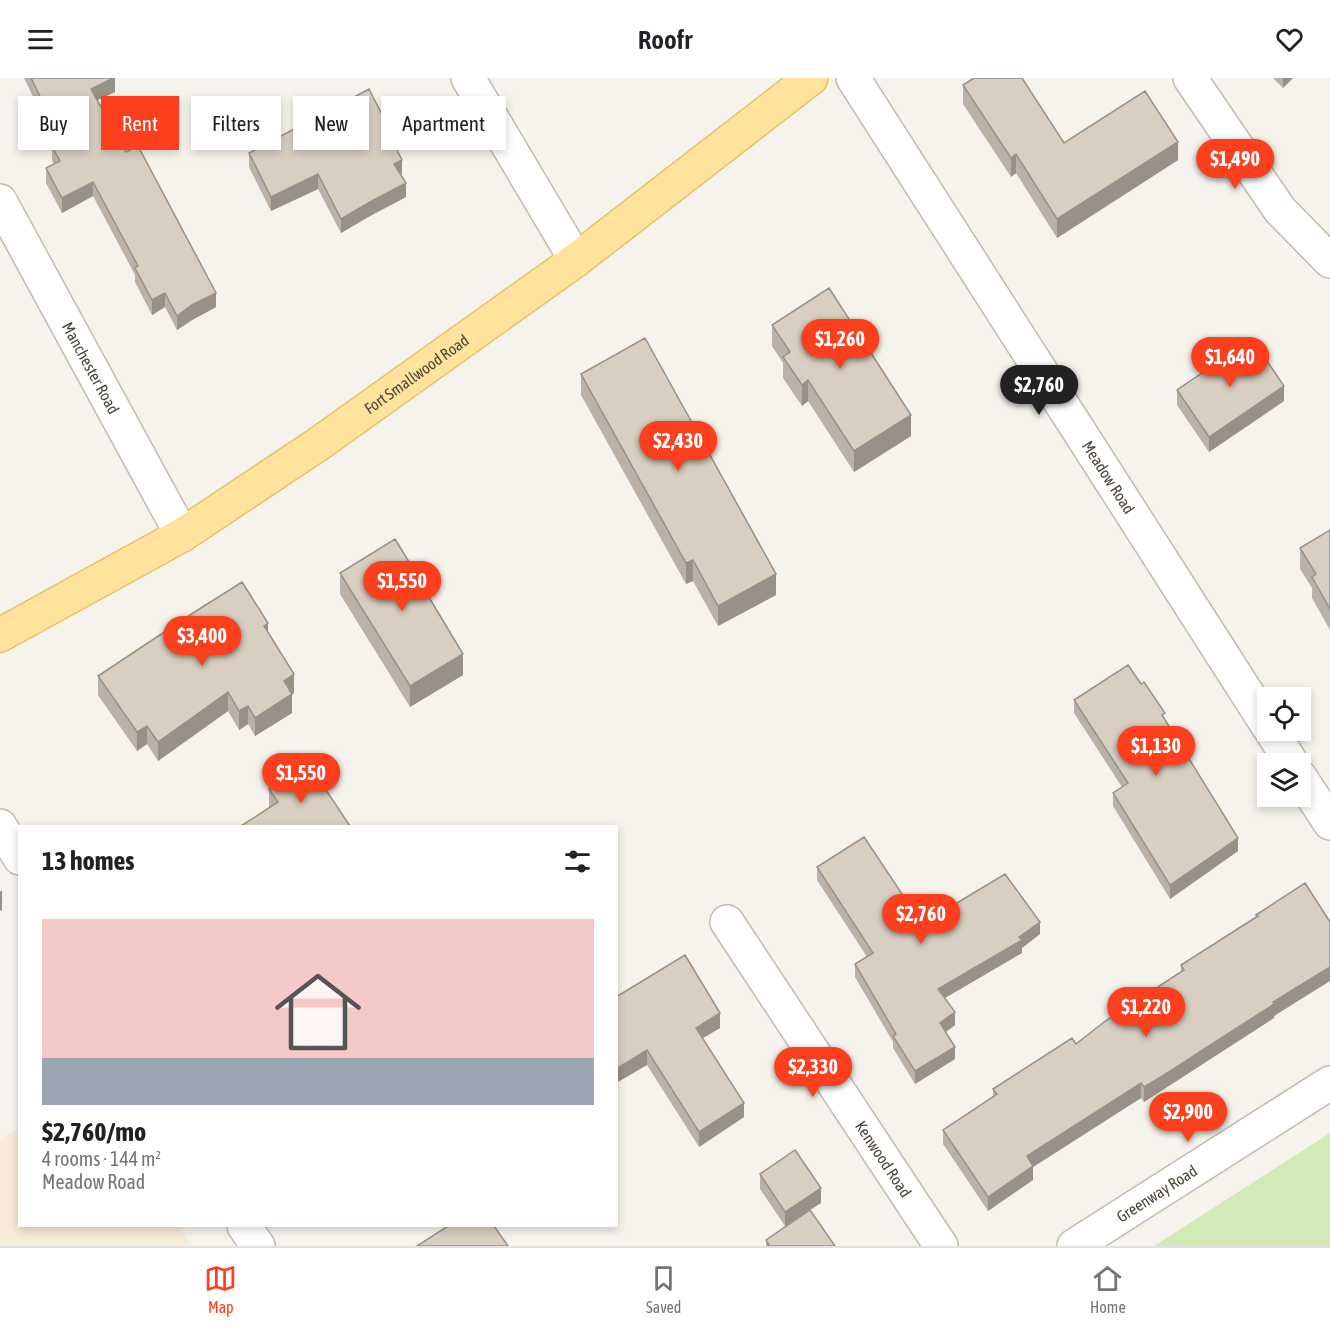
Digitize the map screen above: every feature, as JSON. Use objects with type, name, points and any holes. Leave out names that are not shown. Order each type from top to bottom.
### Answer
[{"type":"main road","name":"Fort Smallwood Road","points":[[0,636],[182,535],[317,446],[576,260],[811,78]]},
{"type":"street","points":[[468,78],[576,260]]},
{"type":"street","name":"Meadow Road","points":[[853,78],[1257,709]]},
{"type":"street","points":[[1190,78],[1280,210],[1330,261]]},
{"type":"street","name":"Manchester Road","points":[[0,201],[182,535]]},
{"type":"street","points":[[1311,794],[1330,823]]},
{"type":"street","points":[[0,826],[18,855]]},
{"type":"street","name":"Kenwood Road","points":[[727,922],[941,1246]]},
{"type":"street","name":"Greenway Road","points":[[1074,1246],[1330,1083]]},
{"type":"street","points":[[245,1227],[258,1246]]},
{"type":"shaded area","points":[[18,1128],[18,1227],[179,1227],[191,1246],[0,1246],[0,1140]]},
{"type":"green space","points":[[1330,1133],[1330,1246],[1154,1246]]},
{"type":"building","points":[[31,78],[113,78],[91,89],[101,107],[101,150],[125,150],[126,152],[140,150],[216,293],[192,305],[177,316],[165,293],[152,300],[135,268],[138,266],[93,182],[62,198],[46,168],[60,161],[54,150],[89,150],[89,96],[40,96]]},
{"type":"building","points":[[974,78],[1022,78],[1064,143],[1145,91],[1178,142],[1057,219],[1016,154],[1011,158],[963,85]]},
{"type":"building","points":[[369,89],[381,112],[381,150],[397,150],[402,160],[394,164],[406,183],[341,219],[318,174],[271,197],[249,153],[255,150],[281,150],[281,136],[293,130],[293,150],[369,150],[369,96],[356,96]]},
{"type":"building","points":[[829,288],[911,415],[854,451],[808,380],[802,385],[783,357],[790,352],[772,325]]},
{"type":"building","points":[[645,338],[776,574],[718,606],[693,560],[686,563],[581,374]]},
{"type":"building","points":[[1252,339],[1284,386],[1209,437],[1177,390]]},
{"type":"building","points":[[1330,530],[1330,609],[1312,577],[1316,574],[1300,548]]},
{"type":"building","points":[[395,539],[463,654],[410,686],[340,573]]},
{"type":"building","points":[[242,582],[268,623],[264,626],[294,674],[284,681],[292,694],[255,718],[248,706],[239,711],[228,692],[158,742],[147,726],[137,732],[98,676]]},
{"type":"building","points":[[1128,665],[1141,684],[1144,682],[1165,713],[1162,715],[1238,838],[1170,885],[1113,793],[1128,783],[1074,700]]},
{"type":"building","points":[[308,763],[349,825],[243,825],[278,802],[269,789]]},
{"type":"building","points":[[864,837],[922,924],[1005,874],[1040,922],[1019,937],[1022,940],[938,989],[955,1012],[940,1023],[955,1047],[915,1071],[893,1036],[896,1034],[855,964],[873,953],[817,867]]},
{"type":"building","points":[[1305,883],[1330,922],[1330,967],[1164,1075],[1144,1087],[1141,1083],[1027,1156],[1033,1166],[988,1197],[943,1130],[997,1094],[993,1089],[1072,1038],[1076,1044],[1104,1022],[1184,970],[1181,965]]},
{"type":"building","points":[[685,955],[720,1013],[696,1028],[744,1103],[699,1132],[647,1050],[618,1068],[618,996]]},
{"type":"building","points":[[795,1150],[821,1188],[785,1212],[760,1174]]},
{"type":"building","points":[[810,1210],[835,1246],[768,1246],[766,1240]]},
{"type":"building","points":[[446,1227],[495,1227],[508,1246],[417,1246]]}]
